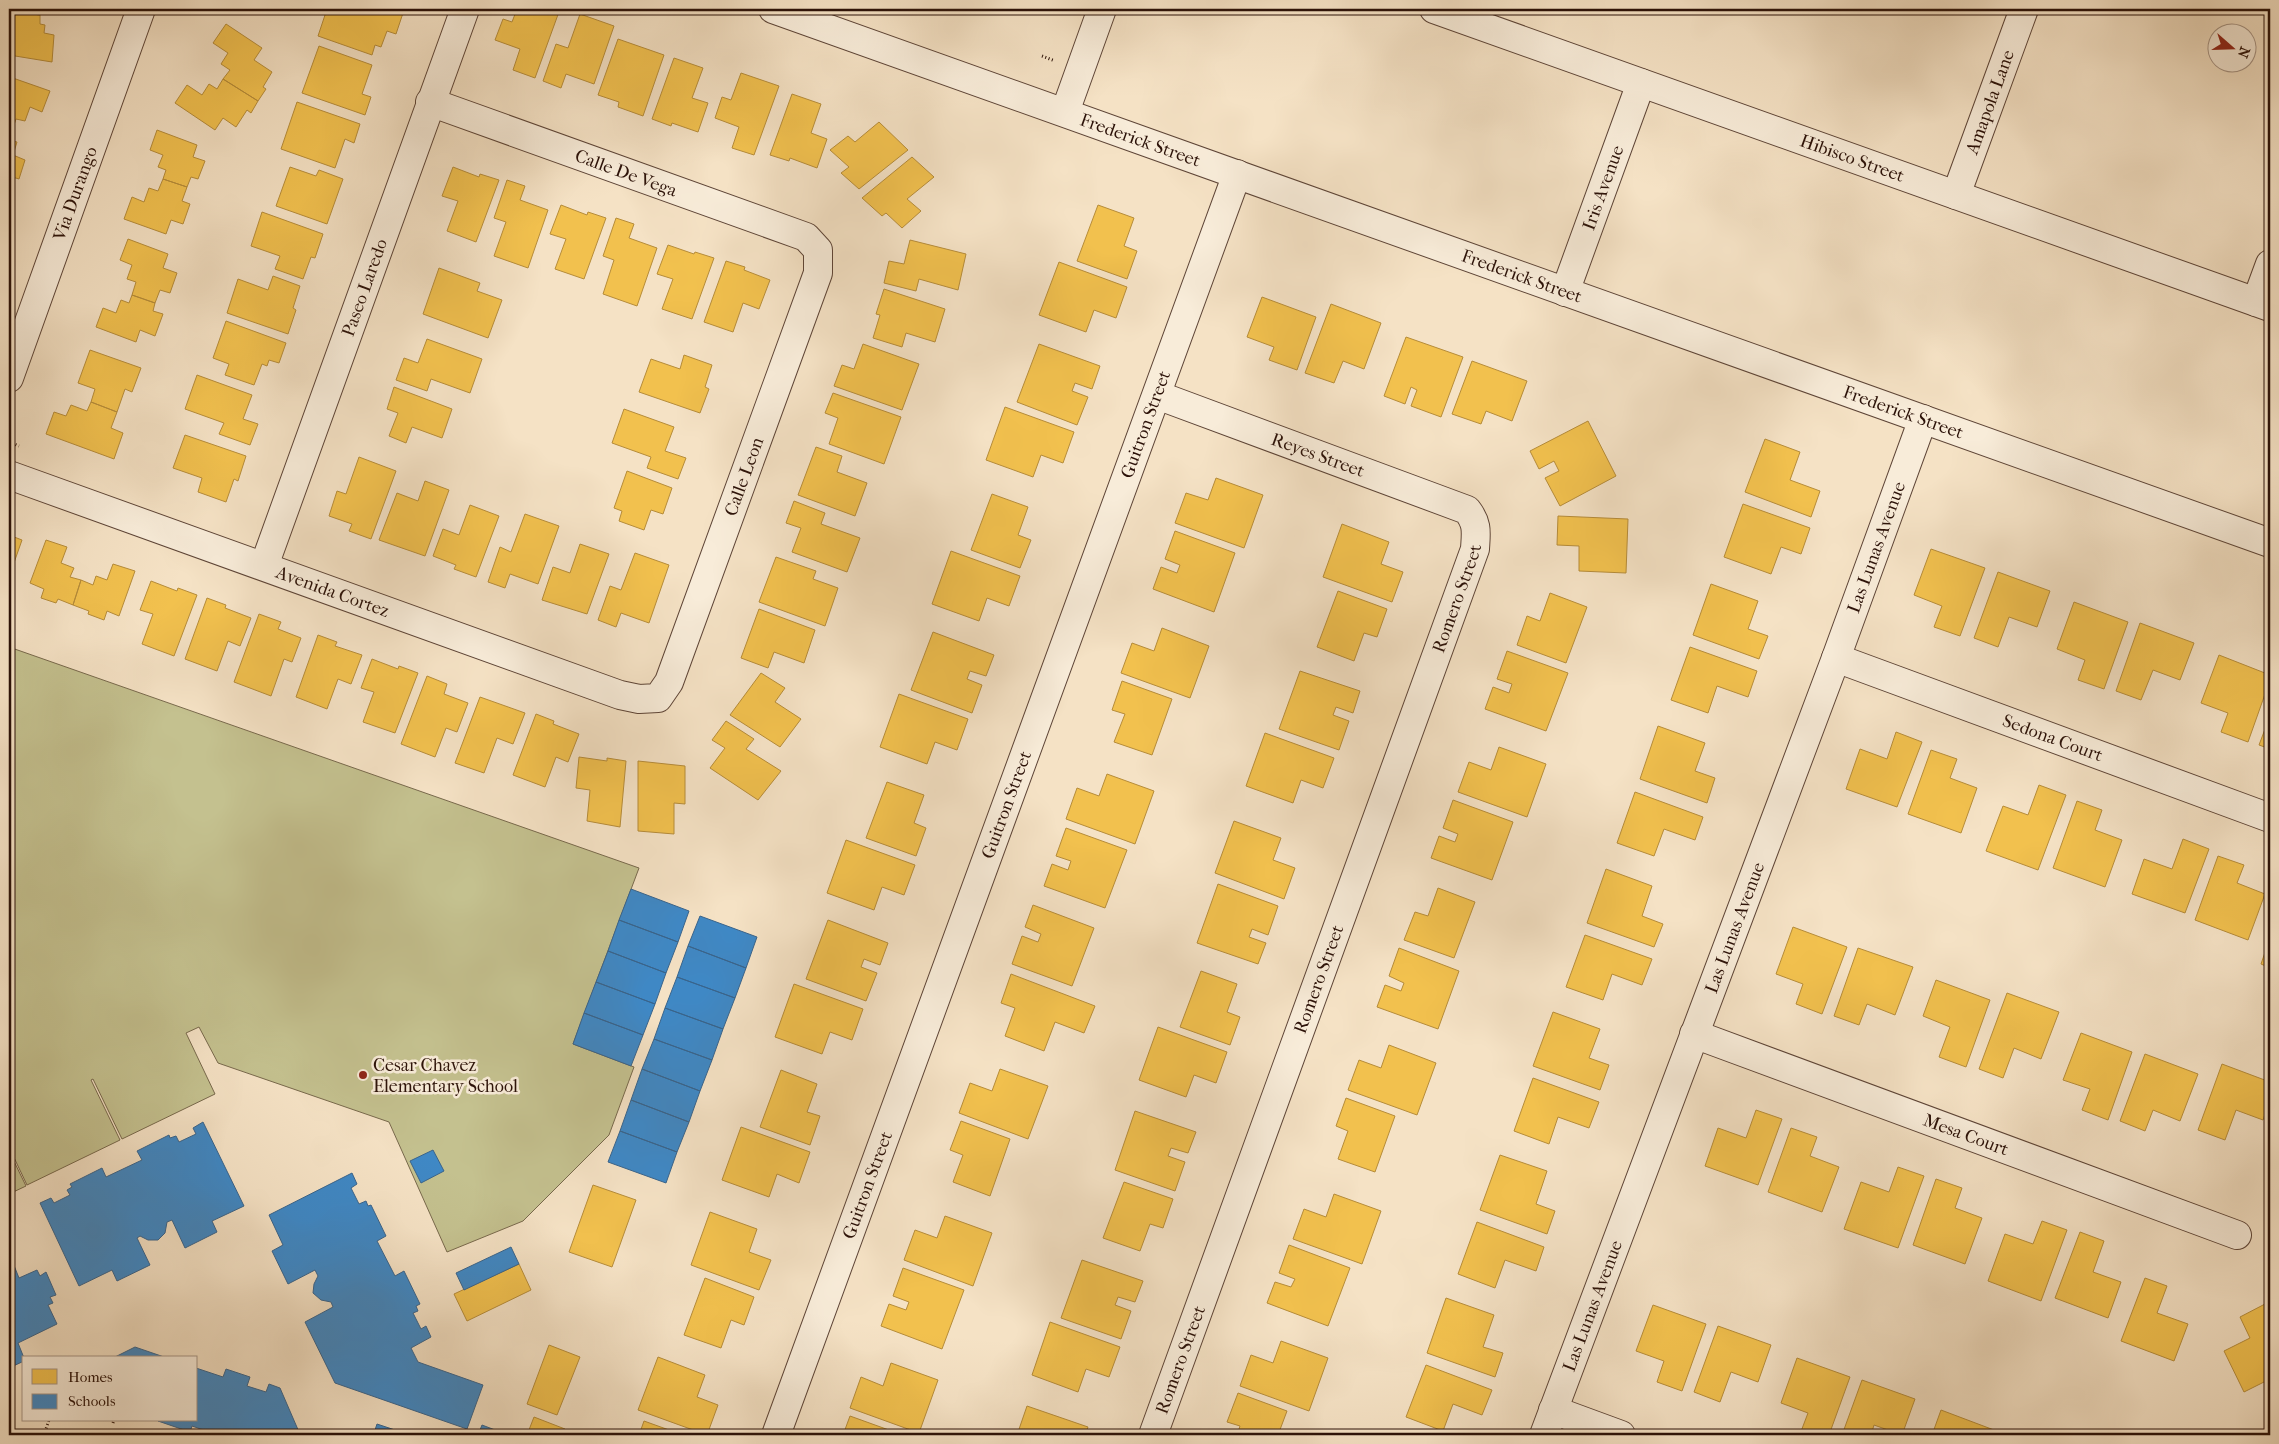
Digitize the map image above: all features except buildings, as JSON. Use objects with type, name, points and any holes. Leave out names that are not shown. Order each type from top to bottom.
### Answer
[{"type":"street","name":"Via Durango","points":[[9,378],[140,9]]},
{"type":"street","name":"Paseo Laredo","points":[[264,566],[465,9]]},
{"type":"street","name":"Frederick Street","points":[[774,9],[2270,543]]},
{"type":"street","points":[[1065,112],[1102,9]]},
{"type":"street","name":"Hibisco Street","points":[[1434,9],[2263,304]]},
{"type":"street","name":"Amapola Lane","points":[[1956,195],[2024,9]]},
{"type":"street","name":"Iris Avenue","points":[[1565,292],[1642,83]]},
{"type":"street","name":"Calle De Vega","points":[[430,102],[806,237],[818,250]]},
{"type":"street","name":"Guitron Street","points":[[776,1435],[1237,174]]},
{"type":"street","name":"Calle Leon","points":[[658,698],[669,682],[818,273],[818,250]]},
{"type":"street","points":[[2263,304],[2270,264]]},
{"type":"street","name":"Reyes Street","points":[[1157,395],[1453,504],[1467,510],[1475,520]]},
{"type":"street","name":"Las Lunas Avenue","points":[[1544,1435],[1836,658],[1923,419]]},
{"type":"street","name":"Avenida Cortez","points":[[9,475],[620,695],[639,699],[658,698]]},
{"type":"street","name":"Romero Street","points":[[1153,1435],[1475,549],[1475,520]]},
{"type":"street","name":"Sedona Court","points":[[1836,658],[2270,818]]},
{"type":"street","name":"Mesa Court","points":[[1694,1034],[2237,1235]]},
{"type":"street","points":[[1553,1410],[1621,1435]]},
{"type":"path","points":[[9,442],[19,446]]},
{"type":"path","points":[[44,1435],[48,1422]]},
{"type":"shaded area","points":[[9,647],[639,868],[573,1044],[634,1067],[609,1135],[523,1221],[447,1252],[389,1122],[218,1063],[199,1027],[186,1033],[215,1094],[122,1139],[93,1079],[91,1080],[120,1140],[27,1185],[9,1147],[9,785],[14,770],[9,768]]},
{"type":"shaded area","points":[[9,1151],[26,1186],[9,1194]]},
{"type":"place","name":"Cesar Chavez Elementary School","points":[[363,1075]]}]
